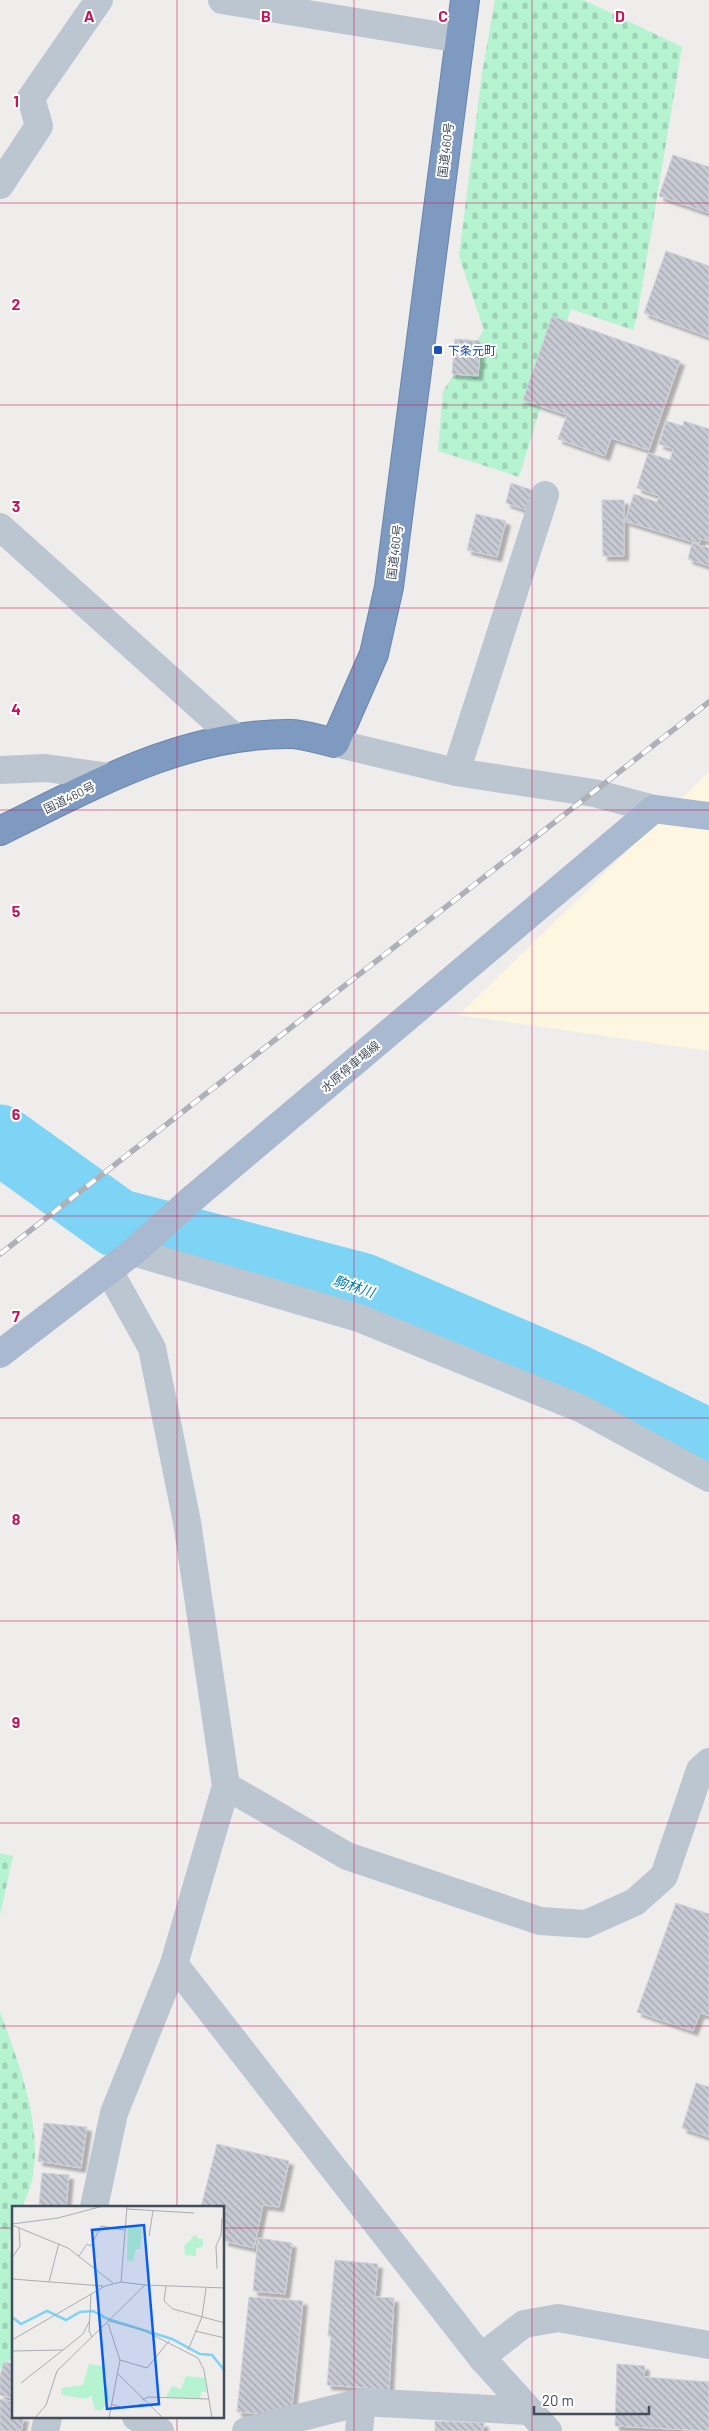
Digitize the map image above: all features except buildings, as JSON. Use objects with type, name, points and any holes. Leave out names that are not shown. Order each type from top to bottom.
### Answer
[{"type":"highway","name":"国道460号","points":[[0,831],[110,777],[168,753],[234,737],[292,733],[334,743],[374,654],[389,587],[465,0]]},
{"type":"main road","points":[[654,809],[709,816]]},
{"type":"main road","name":"水原停車場線","points":[[0,1354],[133,1252],[192,1199],[654,809]]},
{"type":"street","points":[[0,185],[39,126],[31,98],[99,0]]},
{"type":"street","points":[[222,0],[460,40]]},
{"type":"street","points":[[456,772],[545,495]]},
{"type":"street","points":[[0,527],[234,737]]},
{"type":"street","points":[[334,743],[456,772],[594,793],[654,809]]},
{"type":"street","points":[[0,770],[46,768],[110,777]]},
{"type":"street","points":[[133,1252],[358,1318],[582,1408],[709,1478]]},
{"type":"street","points":[[94,2206],[114,2114],[174,1964],[226,1786],[187,1522],[152,1348],[109,1271]]},
{"type":"street","points":[[226,1786],[347,1856],[540,1920],[586,1924],[635,1902],[664,1876],[700,1770],[709,1762]]},
{"type":"street","points":[[174,1964],[481,2357],[548,2431]]},
{"type":"street","points":[[481,2357],[524,2324],[558,2318],[709,2345]]},
{"type":"street","points":[[246,2431],[362,2402],[529,2411]]},
{"type":"street","points":[[359,2431],[362,2402]]},
{"type":"street","points":[[45,2431],[48,2418]]},
{"type":"street","points":[[138,2418],[160,2431]]},
{"type":"shaded area","points":[[709,772],[709,1051],[459,1015]]},
{"type":"green space","points":[[495,0],[584,0],[682,47],[637,317],[633,330],[571,309],[519,477],[438,451],[443,391],[484,330],[459,256],[482,73]]},
{"type":"green space","points":[[0,1853],[13,1856],[0,1915]]},
{"type":"green space","points":[[0,2012],[24,2083],[34,2135],[35,2160],[31,2184],[22,2206],[12,2206],[9,2249],[12,2256],[12,2358],[0,2369]]},
{"type":"waterway","name":"駒林川","points":[[0,1139],[117,1223],[361,1287],[574,1378],[709,1444]]},
{"type":"railway","points":[[0,1254],[709,702]]},
{"type":"place","name":"下条元町","points":[[438,350]]}]
